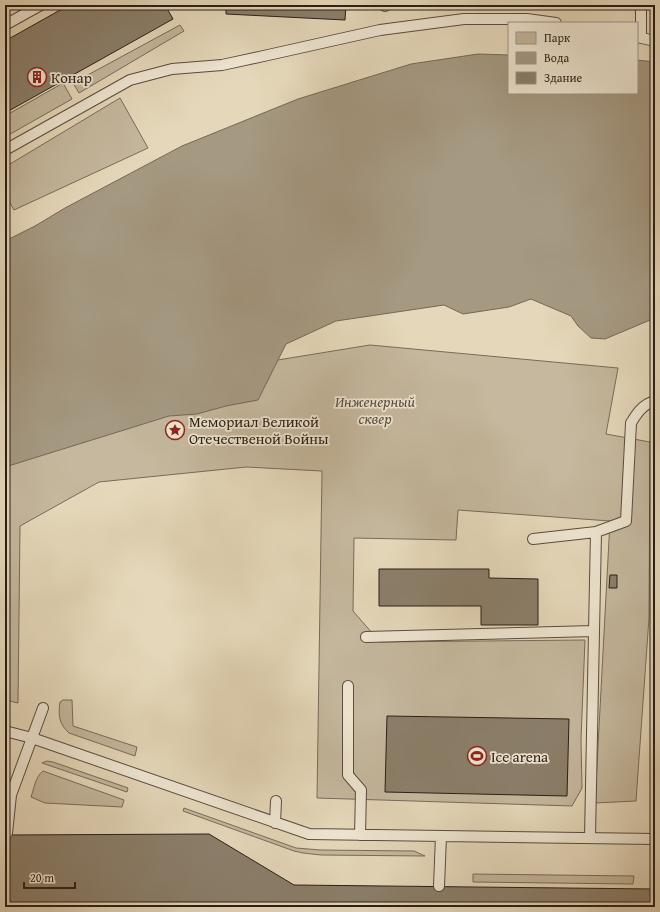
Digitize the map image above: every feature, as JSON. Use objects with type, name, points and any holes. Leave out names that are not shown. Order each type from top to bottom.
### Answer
[{"type":"lane","points":[[5,25],[41,5]]},
{"type":"lane","points":[[642,5],[639,38],[655,41]]},
{"type":"lane","points":[[5,150],[130,80],[172,69],[222,65],[380,30],[464,19],[527,19],[549,22]]},
{"type":"lane","points":[[534,539],[596,532],[626,521],[631,423],[639,410],[655,401]]},
{"type":"lane","points":[[590,838],[596,532]]},
{"type":"lane","points":[[366,637],[594,631]]},
{"type":"lane","points":[[348,686],[348,775],[361,790],[360,835]]},
{"type":"lane","points":[[7,833],[7,813],[11,795],[43,708]]},
{"type":"lane","points":[[5,731],[32,738],[309,834],[655,839]]},
{"type":"lane","points":[[275,823],[276,801]]},
{"type":"lane","points":[[439,886],[441,836]]},
{"type":"green space","points":[[180,25],[184,31],[79,93],[73,83]]},
{"type":"green space","points":[[63,83],[72,99],[5,137],[5,116]]},
{"type":"green space","points":[[120,98],[148,148],[14,210],[5,194],[5,167]]},
{"type":"green space","name":"Инженерный сквер","points":[[370,345],[618,368],[606,434],[650,442],[649,618],[636,801],[595,803],[610,521],[458,510],[456,540],[354,538],[353,611],[380,642],[585,640],[581,739],[582,788],[572,806],[317,798],[322,471],[246,467],[99,482],[20,526],[18,703],[5,700],[5,426],[87,391]]},
{"type":"green space","points":[[63,700],[72,700],[73,726],[137,747],[135,756],[69,733],[61,723],[60,719],[60,702]]},
{"type":"green space","points":[[47,761],[128,788],[127,792],[42,763]]},
{"type":"green space","points":[[43,771],[124,800],[122,807],[45,803],[31,797],[36,780]]},
{"type":"green space","points":[[184,808],[296,848],[320,850],[414,851],[425,856],[321,855],[303,853],[183,811]]},
{"type":"green space","points":[[473,874],[634,876],[633,884],[473,882]]},
{"type":"water","points":[[478,54],[508,55],[508,94],[638,94],[638,60],[655,62],[655,318],[605,339],[591,338],[578,326],[571,316],[531,299],[509,307],[463,314],[444,305],[336,321],[286,344],[258,400],[226,406],[197,414],[169,416],[5,467],[5,241],[182,146],[298,99],[411,64]]},
{"type":"building","name":"Конар","points":[[69,5],[165,5],[173,19],[5,113],[5,41]]},
{"type":"building","points":[[226,5],[346,5],[345,20],[226,14]]},
{"type":"building","points":[[379,569],[489,569],[489,578],[538,579],[538,625],[481,625],[481,606],[379,606]]},
{"type":"building","points":[[610,575],[617,575],[617,588],[609,588]]},
{"type":"building","name":"Ice arena","points":[[387,716],[569,719],[567,796],[385,792]]},
{"type":"building","points":[[209,834],[294,885],[655,889],[655,907],[5,907],[5,835]]},
{"type":"place","name":"Конар","points":[[37,77]]},
{"type":"place","name":"Мемориал Великой Отечественой Войны","points":[[175,430]]},
{"type":"place","name":"Ice arena","points":[[477,756]]}]
